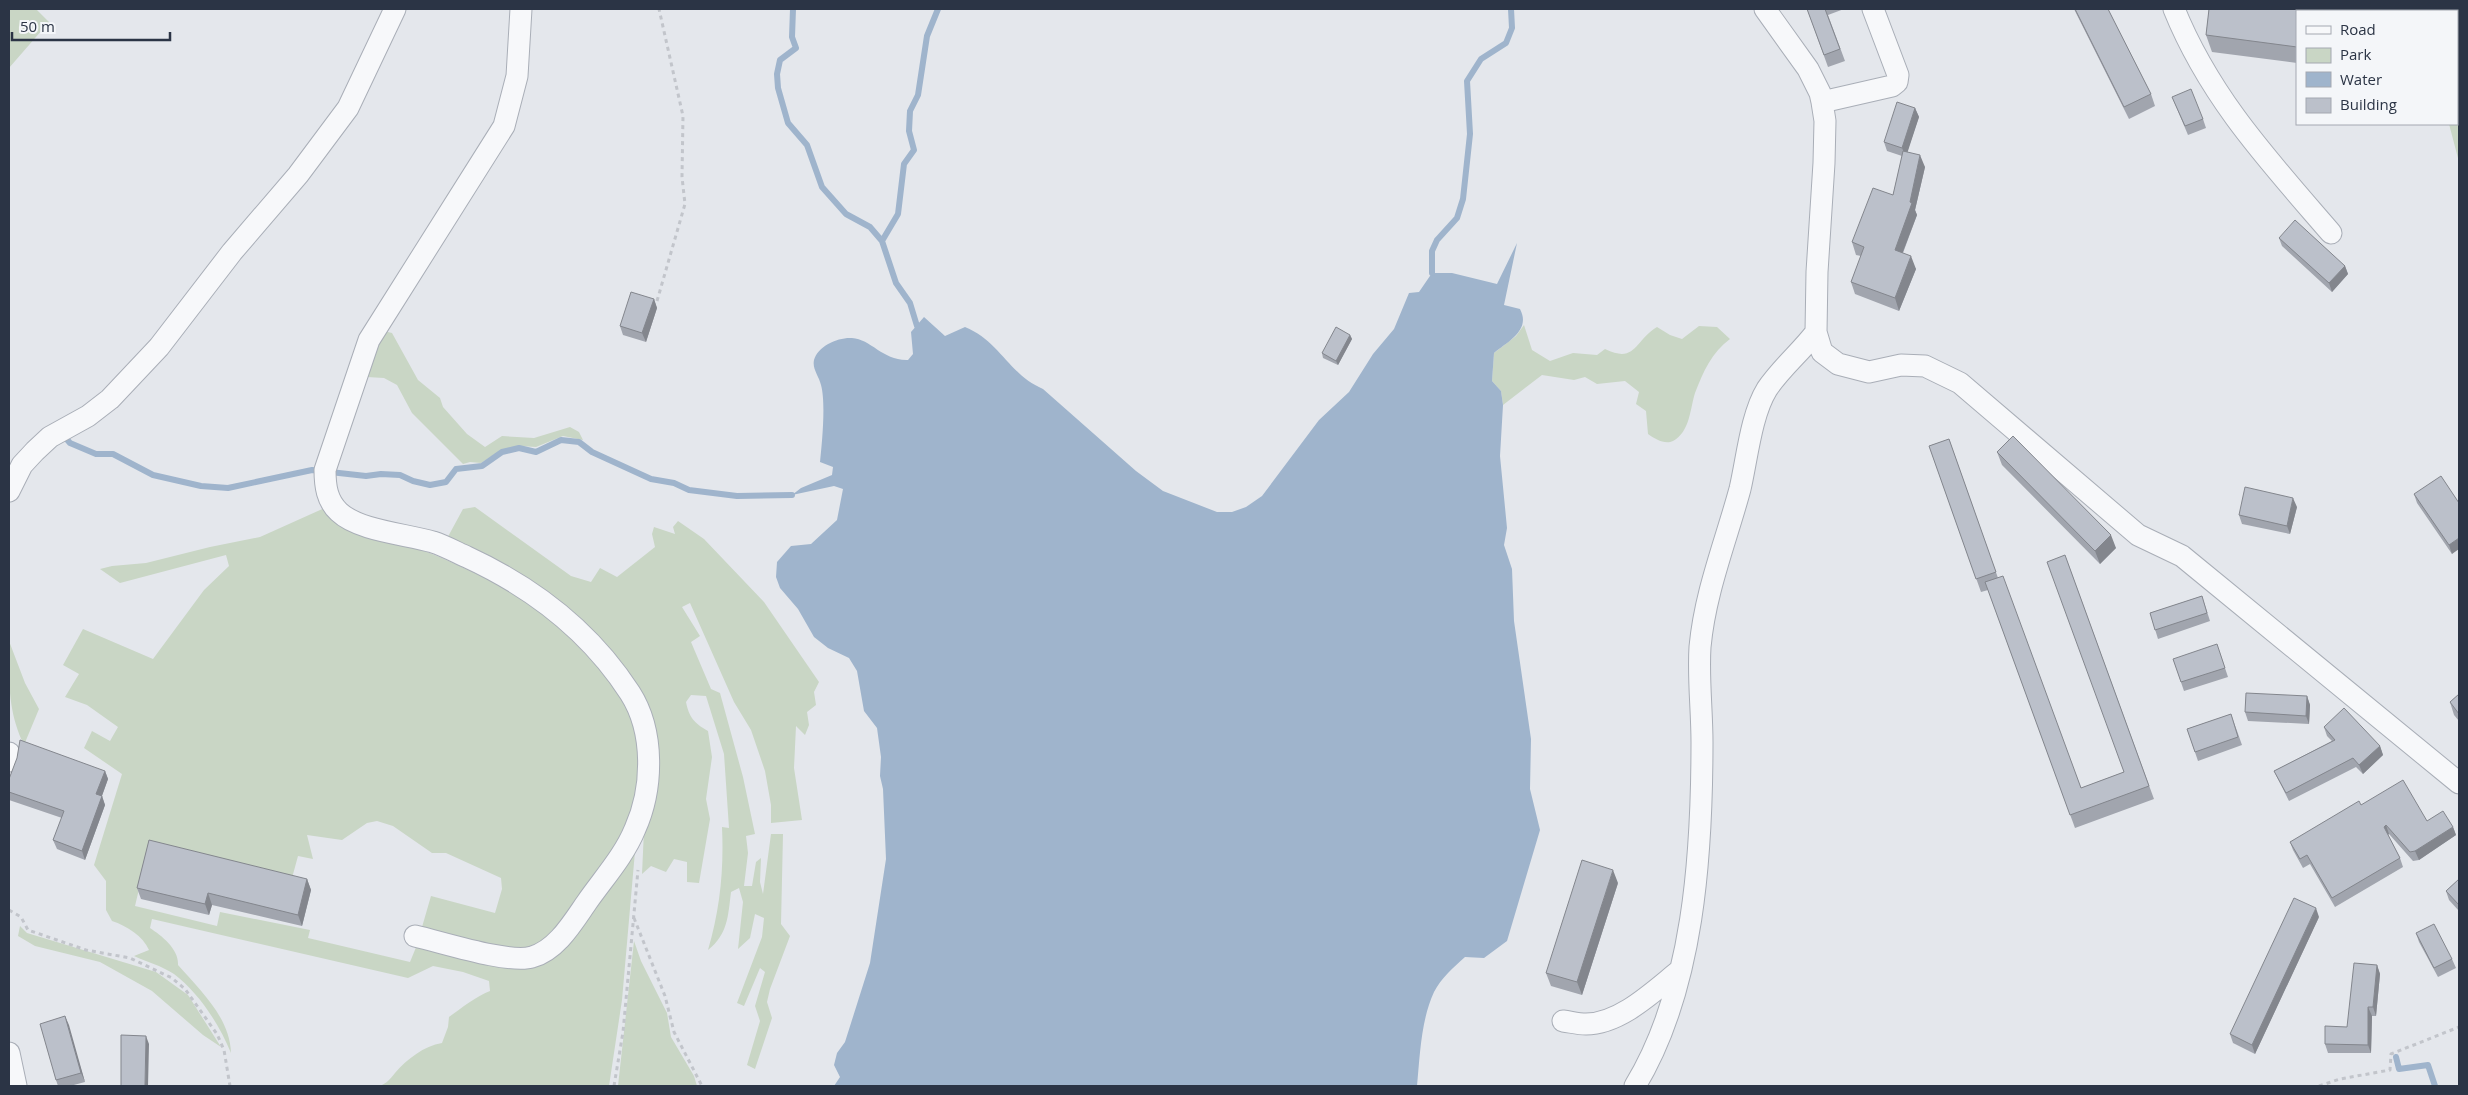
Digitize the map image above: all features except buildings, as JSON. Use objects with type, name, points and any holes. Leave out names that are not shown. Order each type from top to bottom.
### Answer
[{"type":"street","points":[[9,489],[22,465],[35,451],[50,437],[88,416],[110,399],[159,348],[232,252],[298,175],[348,108],[395,9]]},
{"type":"street","points":[[415,936],[518,960],[545,952],[559,940],[620,856],[635,829],[647,780],[650,750],[638,709],[631,694],[592,643],[568,620],[537,596],[484,565],[434,543],[356,523],[339,513],[331,502],[325,487],[325,470],[369,340],[504,126],[517,76],[521,9]]},
{"type":"street","points":[[1765,9],[1808,69],[1820,93],[1822,102],[1825,121],[1824,164],[1817,272],[1816,332],[1822,352],[1838,364],[1869,372],[1901,365],[1926,366],[1960,383],[2138,535],[2182,556],[2459,783]]},
{"type":"street","points":[[1822,102],[1892,86],[1897,82],[1898,75],[1873,9]]},
{"type":"street","points":[[2174,9],[2186,40],[2210,82],[2244,132],[2331,233]]},
{"type":"street","points":[[1635,1086],[1662,1028],[1679,971],[1691,912],[1698,850],[1702,742],[1700,649],[1704,612],[1735,506],[1755,421],[1766,390],[1816,332]]},
{"type":"street","points":[[9,753],[9,761]]},
{"type":"street","points":[[1563,1021],[1587,1024],[1605,1020],[1648,995],[1679,971]]},
{"type":"street","points":[[9,1053],[16,1086]]},
{"type":"path","points":[[656,300],[685,204],[682,177],[683,116],[659,9]]},
{"type":"path","points":[[614,1086],[623,1032],[638,860]]},
{"type":"path","points":[[9,910],[21,917],[28,930],[86,950],[130,958],[172,978],[189,994],[217,1034],[224,1050],[230,1086]]},
{"type":"path","points":[[634,918],[670,1012],[674,1032],[702,1086]]},
{"type":"path","points":[[2319,1086],[2340,1079],[2390,1070],[2391,1054],[2459,1026]]},
{"type":"green space","points":[[9,9],[36,9],[49,22],[9,68]]},
{"type":"green space","points":[[2458,15],[2459,162],[2449,125],[2458,125]]},
{"type":"green space","points":[[1524,325],[1532,350],[1550,361],[1573,353],[1597,355],[1605,349],[1623,354],[1634,349],[1657,327],[1670,335],[1682,339],[1699,326],[1717,327],[1730,339],[1713,356],[1705,370],[1695,393],[1683,432],[1673,441],[1663,442],[1648,434],[1646,411],[1636,404],[1639,392],[1625,381],[1597,384],[1585,377],[1574,380],[1542,375],[1503,405],[1501,391],[1492,381],[1494,353],[1516,336]]},
{"type":"green space","points":[[384,331],[392,333],[418,380],[440,398],[443,407],[467,434],[485,447],[502,436],[534,438],[570,427],[579,432],[583,440],[563,436],[536,447],[520,446],[501,450],[481,463],[470,462],[463,464],[412,413],[397,385],[384,378],[367,377],[370,344]]},
{"type":"green space","points":[[329,506],[345,520],[355,525],[453,563],[505,589],[554,619],[595,655],[625,698],[640,746],[636,802],[621,843],[605,872],[557,934],[543,945],[526,952],[514,953],[420,934],[431,896],[495,913],[502,889],[501,878],[446,853],[432,853],[393,826],[377,821],[367,823],[342,840],[307,835],[313,859],[298,856],[292,878],[149,847],[135,906],[217,926],[220,912],[310,930],[308,938],[410,962],[419,940],[514,965],[525,965],[541,961],[555,953],[615,872],[636,840],[622,1000],[609,1086],[380,1086],[385,1084],[416,1054],[442,1043],[448,1027],[449,1017],[490,991],[489,981],[463,972],[433,966],[408,978],[152,919],[150,928],[173,948],[178,959],[178,965],[205,995],[220,1017],[226,1028],[231,1053],[221,1031],[192,990],[169,971],[134,956],[149,950],[143,940],[134,932],[112,921],[106,910],[106,881],[94,865],[122,774],[84,748],[92,731],[110,741],[118,727],[87,705],[65,697],[79,674],[63,665],[83,629],[153,659],[204,590],[229,566],[226,555],[120,583],[100,569],[146,563],[260,537]]},
{"type":"green space","points":[[475,507],[571,576],[591,582],[600,568],[617,577],[655,547],[652,534],[654,527],[675,534],[673,527],[678,521],[704,539],[764,602],[819,682],[814,692],[816,705],[807,712],[809,725],[805,735],[796,726],[794,768],[802,820],[771,823],[771,805],[765,771],[751,730],[734,702],[690,603],[682,607],[700,636],[691,642],[711,689],[720,693],[743,777],[755,834],[746,836],[748,853],[744,886],[752,886],[756,862],[761,858],[760,882],[763,894],[771,834],[783,834],[781,924],[790,936],[770,989],[767,1002],[772,1018],[755,1069],[747,1065],[760,1021],[755,1006],[765,972],[760,968],[744,1006],[737,1003],[762,937],[764,918],[755,914],[750,938],[738,949],[743,902],[739,888],[731,892],[728,917],[720,938],[708,950],[716,920],[720,889],[722,827],[729,828],[724,754],[706,696],[691,695],[686,702],[693,719],[708,731],[712,757],[706,799],[710,819],[699,883],[687,882],[687,862],[674,859],[666,872],[651,866],[642,874],[645,808],[652,762],[608,657],[444,544],[463,509]]},
{"type":"green space","points":[[9,641],[25,683],[39,709],[24,745],[14,719],[10,694]]},
{"type":"green space","points":[[20,926],[27,933],[156,972],[188,995],[221,1047],[203,1035],[152,991],[100,962],[35,946],[18,936]]},
{"type":"green space","points":[[634,941],[641,961],[667,1013],[671,1037],[694,1076],[697,1086],[618,1086]]},
{"type":"water","points":[[1517,243],[1504,305],[1520,309],[1523,323],[1517,334],[1494,353],[1492,381],[1501,391],[1503,405],[1500,456],[1507,528],[1504,545],[1512,569],[1514,621],[1531,739],[1530,789],[1540,830],[1507,941],[1484,958],[1465,957],[1444,977],[1434,992],[1426,1014],[1417,1086],[834,1086],[840,1077],[834,1065],[837,1053],[845,1042],[870,963],[886,859],[883,789],[880,776],[881,757],[877,728],[864,711],[857,671],[849,658],[828,648],[814,637],[798,609],[780,588],[776,577],[777,562],[791,546],[811,544],[837,520],[843,489],[834,486],[792,495],[801,488],[832,475],[833,467],[820,462],[823,402],[821,385],[814,363],[816,355],[829,343],[852,338],[859,339],[891,357],[908,360],[913,354],[911,332],[924,317],[945,336],[965,327],[987,341],[1021,375],[1043,389],[1136,471],[1163,491],[1217,512],[1232,512],[1246,507],[1262,496],[1319,420],[1349,392],[1373,354],[1394,329],[1409,293],[1419,292],[1432,273],[1452,273],[1497,284]]},
{"type":"waterway","points":[[793,9],[792,37],[796,48],[780,60],[777,74],[778,88],[788,123],[807,145],[822,187],[846,214],[870,227],[882,241],[896,283],[910,303],[917,326]]},
{"type":"waterway","points":[[882,241],[898,214],[904,164],[914,150],[909,131],[910,111],[918,95],[927,36],[938,9]]},
{"type":"waterway","points":[[1432,273],[1432,251],[1437,240],[1457,218],[1463,199],[1470,134],[1467,81],[1481,59],[1506,43],[1512,28],[1511,9]]},
{"type":"waterway","points":[[64,436],[70,443],[96,454],[113,454],[153,475],[201,486],[228,488],[312,470],[366,476],[381,474],[400,475],[413,481],[430,485],[446,482],[456,469],[482,466],[502,452],[519,448],[536,452],[561,440],[579,442],[592,452],[651,479],[674,483],[689,490],[737,496],[792,495]]},
{"type":"waterway","points":[[2396,1057],[2399,1069],[2428,1065],[2435,1086]]}]
